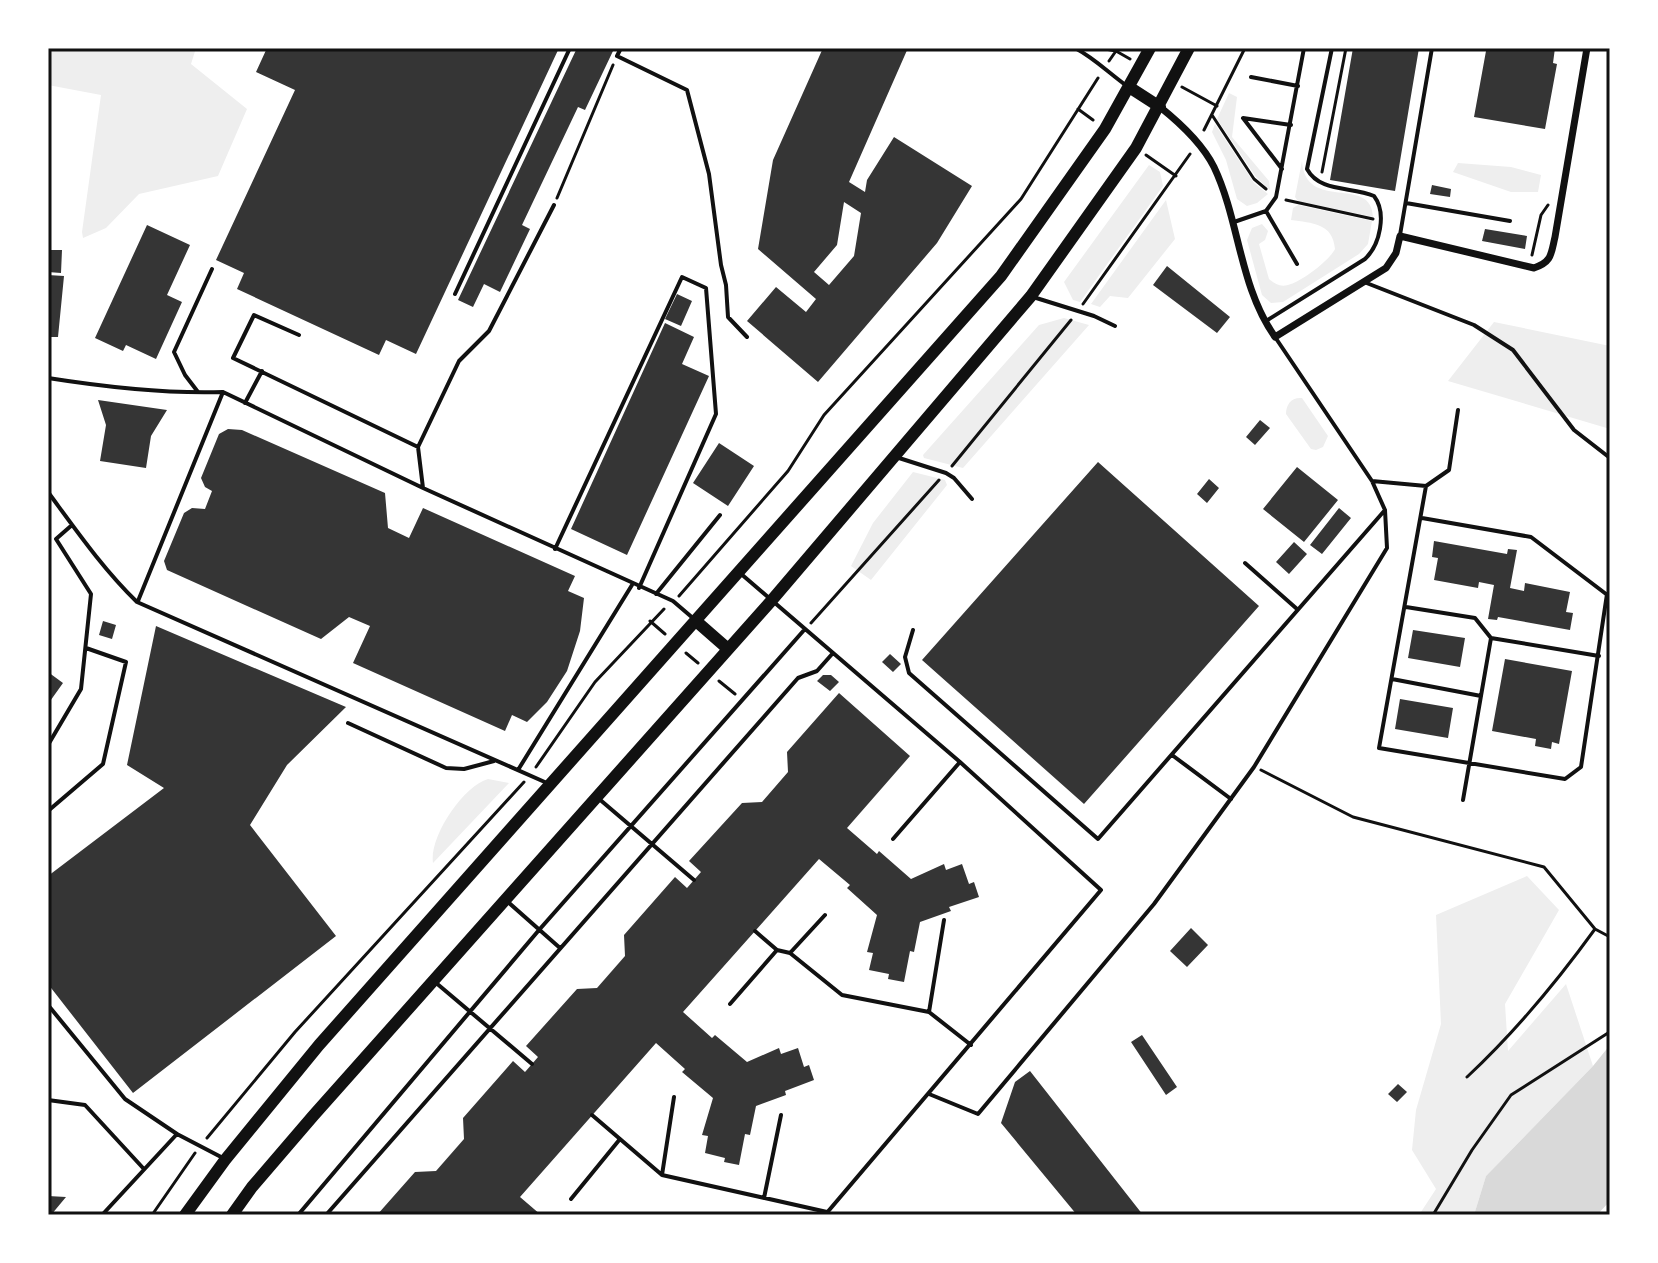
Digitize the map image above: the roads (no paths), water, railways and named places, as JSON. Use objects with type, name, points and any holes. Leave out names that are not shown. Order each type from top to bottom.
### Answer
[{"type":"main road","points":[[185,1215],[225,1160],[319,1045],[1001,276],[1095,144],[1150,48]]},
{"type":"main road","points":[[232,1215],[252,1187],[433,980],[772,600],[1031,296],[1136,148],[1189,48]]},
{"type":"main road","points":[[1129,87],[1160,107]]},
{"type":"main road","points":[[696,621],[728,649]]},
{"type":"street","points":[[1160,107],[1178,120],[1214,166],[1255,305],[1275,337],[1386,268],[1393,261],[1400,236],[1534,268],[1545,264],[1551,256],[1555,237],[1587,48]]},
{"type":"lane","points":[[455,294],[570,48]]},
{"type":"lane","points":[[621,48],[617,56],[687,90],[709,174],[728,317],[747,337]]},
{"type":"lane","points":[[1075,48],[1092,57],[1129,87]]},
{"type":"lane","points":[[1092,57],[1098,48]]},
{"type":"lane","points":[[1232,223],[1266,211],[1276,197],[1304,48]]},
{"type":"lane","points":[[1264,322],[1373,251],[1381,211],[1374,196],[1319,183],[1307,169],[1332,48]]},
{"type":"lane","points":[[1400,236],[1432,48]]},
{"type":"lane","points":[[1251,77],[1298,86]]},
{"type":"lane","points":[[1283,170],[1243,118],[1291,125]]},
{"type":"lane","points":[[1406,203],[1510,221]]},
{"type":"lane","points":[[423,488],[418,447],[459,361],[489,331],[554,205]]},
{"type":"lane","points":[[1266,211],[1297,264]]},
{"type":"lane","points":[[199,393],[185,375],[174,352],[212,269]]},
{"type":"lane","points":[[555,549],[682,277],[706,288],[716,414],[639,588]]},
{"type":"lane","points":[[1364,282],[1474,325],[1513,350],[1574,430],[1610,458]]},
{"type":"lane","points":[[1031,296],[1079,310],[1115,326]]},
{"type":"lane","points":[[299,335],[254,315],[233,358],[418,447]]},
{"type":"lane","points":[[929,1094],[978,1114],[1154,904],[1231,799],[1254,767],[1387,548],[1385,510],[1372,481],[1275,337]]},
{"type":"lane","points":[[245,403],[262,371]]},
{"type":"lane","points":[[48,378],[97,385],[223,392],[423,488],[673,601],[696,621]]},
{"type":"lane","points":[[137,602],[223,392]]},
{"type":"lane","points":[[1372,481],[1426,486],[1449,470],[1458,410]]},
{"type":"lane","points":[[893,456],[946,473],[972,499]]},
{"type":"lane","points":[[1421,518],[1531,537],[1608,596],[1581,767],[1565,779],[1379,748],[1426,486]]},
{"type":"lane","points":[[48,492],[137,602],[550,785]]},
{"type":"lane","points":[[913,630],[905,657],[909,673],[1098,839],[1385,510]]},
{"type":"lane","points":[[655,595],[720,515]]},
{"type":"lane","points":[[48,745],[81,689],[86,648],[91,594],[56,539],[72,525]]},
{"type":"lane","points":[[1245,563],[1298,609]]},
{"type":"lane","points":[[592,1115],[662,1175],[826,1214],[1101,890],[960,762],[739,572]]},
{"type":"lane","points":[[518,770],[632,585]]},
{"type":"lane","points":[[1406,607],[1475,618],[1491,638],[1599,656]]},
{"type":"lane","points":[[298,1215],[539,930],[805,629]]},
{"type":"lane","points":[[1463,800],[1491,638]]},
{"type":"lane","points":[[48,811],[103,764],[126,662],[86,648]]},
{"type":"lane","points":[[326,1215],[798,678],[817,671],[833,653]]},
{"type":"lane","points":[[1392,679],[1481,696]]},
{"type":"lane","points":[[348,723],[446,768],[464,769],[496,760]]},
{"type":"lane","points":[[1172,754],[1231,799]]},
{"type":"lane","points":[[893,839],[960,762]]},
{"type":"lane","points":[[596,796],[694,880]]},
{"type":"lane","points":[[505,900],[560,948]]},
{"type":"lane","points":[[790,953],[825,915]]},
{"type":"lane","points":[[929,1012],[944,920]]},
{"type":"lane","points":[[755,931],[777,950],[790,953],[842,995],[929,1012],[971,1045]]},
{"type":"lane","points":[[730,1004],[777,950]]},
{"type":"lane","points":[[433,980],[532,1064]]},
{"type":"lane","points":[[48,1005],[125,1099],[177,1134],[225,1160]]},
{"type":"lane","points":[[662,1175],[674,1097]]},
{"type":"lane","points":[[48,1100],[85,1105],[143,1168]]},
{"type":"lane","points":[[764,1198],[781,1115]]},
{"type":"lane","points":[[102,1215],[177,1134]]},
{"type":"lane","points":[[571,1199],[620,1139]]}]
